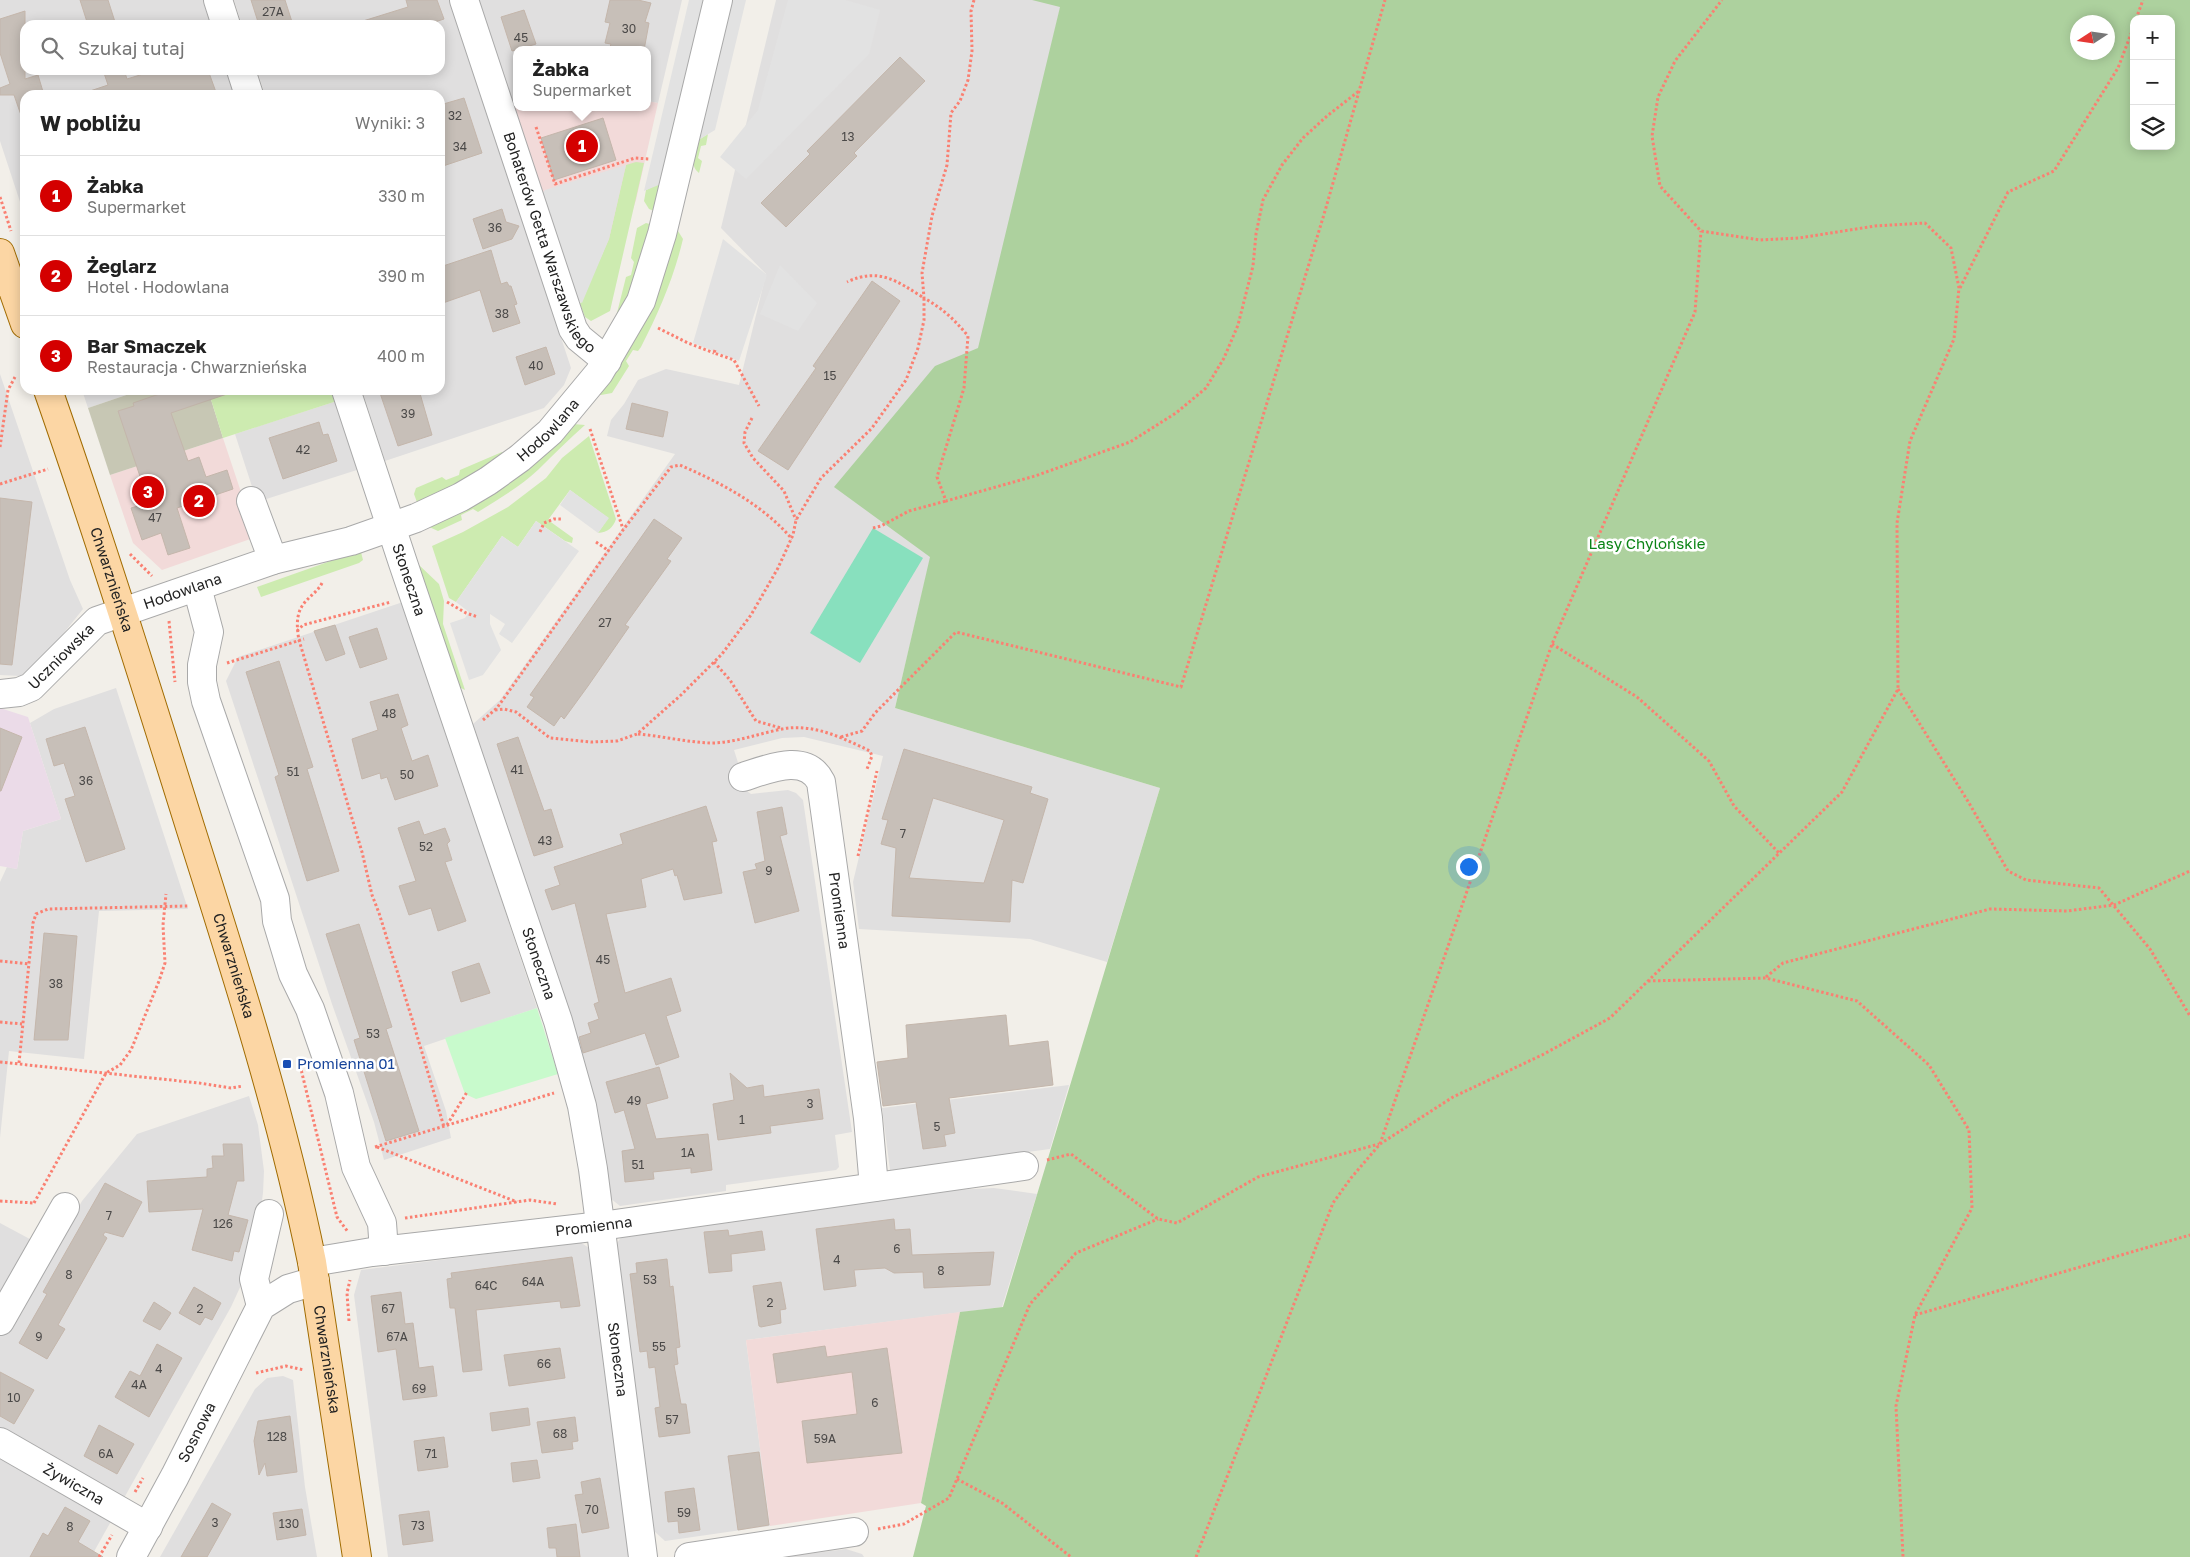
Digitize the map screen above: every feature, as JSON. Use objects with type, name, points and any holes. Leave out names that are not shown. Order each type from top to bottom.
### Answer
[{"type":"main road","points":[[0,253],[20,310]]},
{"type":"main road","name":"Chwarznieńska","points":[[50,395],[122,614],[240,985],[302,1214],[313,1271],[357,1557]]},
{"type":"street","points":[[218,0],[224,20]]},
{"type":"street","name":"Bohaterów Getta Warszawskiego","points":[[464,0],[573,329],[578,338],[607,361]]},
{"type":"street","name":"Hodowlana","points":[[122,614],[273,560],[351,541],[416,518],[461,497],[520,458],[550,432],[573,406],[607,361],[641,301],[654,265],[718,0]]},
{"type":"street","points":[[243,75],[247,90]]},
{"type":"street","name":"Słoneczna","points":[[348,395],[414,598],[561,1030],[577,1086],[593,1169],[601,1226],[643,1557]]},
{"type":"street","points":[[251,501],[273,560]]},
{"type":"street","points":[[197,587],[209,632],[202,665],[202,682],[206,701],[275,899],[277,920],[293,974],[310,1009],[339,1093],[356,1167],[382,1223],[384,1251]]},
{"type":"street","name":"Uczniowska","points":[[0,694],[19,692],[31,687],[97,621],[122,614]]},
{"type":"street","name":"Promienna","points":[[743,777],[784,765],[799,765],[817,773],[821,782],[867,1108],[874,1187]]},
{"type":"street","name":"Promienna","points":[[313,1271],[351,1267],[384,1251],[601,1226],[1024,1166]]},
{"type":"street","points":[[0,1321],[65,1207]]},
{"type":"street","points":[[269,1214],[254,1279],[261,1306],[313,1271]]},
{"type":"street","name":"Sosnowa","points":[[131,1557],[261,1306]]},
{"type":"street","name":"Żywiczna","points":[[0,1442],[148,1527]]},
{"type":"street","points":[[690,1557],[854,1532]]},
{"type":"path","points":[[495,710],[504,709],[516,712],[550,738],[591,742],[617,741],[637,734],[722,654],[751,615],[792,539],[796,520],[822,478],[872,428],[906,380],[918,348],[924,320],[922,273],[932,216],[946,165],[951,113],[960,101],[968,80],[972,52],[971,11],[974,0]]},
{"type":"path","points":[[841,737],[862,731],[875,713],[956,632],[1181,687],[1325,211],[1385,0]]},
{"type":"path","points":[[1196,1557],[1333,1203],[1351,1178],[1380,1144],[1454,1097],[1542,1055],[1610,1018],[1842,792],[1898,690],[1897,523],[1910,441],[1954,339],[1959,288],[1951,248],[1925,223],[1875,226],[1799,238],[1760,240],[1702,232],[1660,186],[1652,136],[1658,96],[1675,62],[1722,0]]},
{"type":"path","points":[[2137,15],[2143,0]]},
{"type":"path","points":[[1959,288],[2008,192],[2054,171],[2118,68],[2130,36]]},
{"type":"path","points":[[873,528],[881,526],[909,511],[1035,476],[1130,442],[1176,413],[1206,388],[1224,358],[1238,325],[1253,266],[1256,234],[1264,200],[1282,165],[1303,138],[1358,91]]},
{"type":"path","points":[[536,127],[555,184],[635,158],[650,159]]},
{"type":"path","points":[[1380,1144],[1552,644],[1694,312],[1702,232]]},
{"type":"path","points":[[847,282],[865,276],[878,275],[896,281],[940,308],[957,322],[968,336],[964,388],[937,477],[946,500]]},
{"type":"path","points":[[658,328],[688,343],[734,360],[759,406]]},
{"type":"path","points":[[0,447],[8,390],[15,377]]},
{"type":"path","points":[[752,418],[745,432],[744,443],[753,458],[784,491],[796,520]]},
{"type":"path","points":[[590,429],[623,530]]},
{"type":"path","points":[[480,722],[495,710],[652,490],[671,467],[676,464],[729,488],[776,522],[792,539]]},
{"type":"path","points":[[0,484],[48,469]]},
{"type":"path","points":[[540,532],[544,523],[554,519],[562,519]]},
{"type":"path","points":[[596,542],[609,551]]},
{"type":"path","points":[[125,548],[155,579]]},
{"type":"path","points":[[322,583],[318,591],[301,607],[297,631],[299,640],[362,852],[372,895],[445,1126]]},
{"type":"path","points":[[297,631],[303,625],[332,616],[352,614],[414,598]]},
{"type":"path","points":[[447,602],[466,613],[478,617]]},
{"type":"path","points":[[226,663],[304,639]]},
{"type":"path","points":[[1552,644],[1637,696],[1709,761],[1734,806],[1780,853]]},
{"type":"path","points":[[714,662],[734,686],[756,721],[766,726],[784,729],[804,729],[841,737],[870,751],[872,756],[867,769]]},
{"type":"path","points":[[1898,690],[1969,803],[2008,871],[2026,880],[2099,888],[2150,949],[2190,1016]]},
{"type":"path","points":[[637,734],[710,742],[742,740],[784,729]]},
{"type":"path","points":[[858,857],[877,771]]},
{"type":"path","points":[[1766,978],[1784,963],[1990,909],[2067,911],[2114,905],[2190,871]]},
{"type":"path","points":[[34,1203],[106,1073],[120,1065],[131,1050],[165,963],[163,925],[166,894]]},
{"type":"path","points":[[19,1063],[33,923],[36,914],[41,910],[192,906]]},
{"type":"path","points":[[0,961],[29,964]]},
{"type":"path","points":[[1648,982],[1766,978],[1857,1001],[1930,1065],[1969,1130],[1972,1208],[1915,1315],[1896,1406],[1903,1557]]},
{"type":"path","points":[[0,1022],[22,1024]]},
{"type":"path","points":[[298,1054],[337,1218],[348,1232],[351,1267]]},
{"type":"path","points":[[0,1062],[199,1082],[231,1088],[242,1086]]},
{"type":"path","points":[[518,1203],[376,1147],[577,1086]]},
{"type":"path","points":[[445,1126],[467,1092]]},
{"type":"path","points":[[1024,1166],[1071,1154],[1158,1219],[1177,1223],[1258,1177],[1380,1144]]},
{"type":"path","points":[[399,1219],[530,1200],[559,1204]]},
{"type":"path","points":[[0,1202],[34,1203],[65,1207]]},
{"type":"path","points":[[854,1532],[904,1524],[949,1498],[1030,1304],[1076,1253],[1158,1219]]},
{"type":"path","points":[[1915,1315],[2190,1235]]},
{"type":"path","points":[[957,1479],[1002,1503],[1071,1557]]},
{"type":"shaded area","points":[[0,0],[205,0],[211,20],[20,20],[20,75],[230,75],[234,90],[20,90],[20,202],[0,141]]},
{"type":"shaded area","points":[[234,0],[450,0],[571,368],[564,385],[544,408],[385,461],[364,395],[445,395],[445,90],[263,90],[259,75],[445,75],[445,20],[240,20]]},
{"type":"shaded area","points":[[478,0],[682,0],[658,103],[651,102],[651,46],[513,46],[512,104]]},
{"type":"shaded area","points":[[689,0],[707,0],[661,184],[644,191]]},
{"type":"shaded area","points":[[729,0],[746,0],[715,130],[695,142]]},
{"type":"shaded area","points":[[776,0],[1062,0],[895,708],[1160,788],[1107,962],[1030,939],[859,929],[853,882],[883,756],[804,737],[782,738],[734,750],[747,791],[751,794],[788,790],[796,793],[803,800],[852,1132],[835,1135],[839,1167],[836,1170],[726,1185],[726,1191],[620,1206],[610,1198],[602,1136],[592,1090],[473,724],[500,700],[675,454],[607,436],[611,420],[624,404],[638,380],[666,369],[739,385],[766,274],[721,228]]},
{"type":"shaded area","points":[[788,0],[845,0],[880,10],[869,54],[746,179],[720,157],[758,110]]},
{"type":"shaded area","points":[[651,102],[658,103],[636,200],[620,248],[566,265],[514,111],[651,111]]},
{"type":"shaded area","points":[[626,165],[609,239],[582,303],[575,298],[542,193],[545,190]]},
{"type":"shaded area","points":[[723,239],[767,275],[739,361],[693,343]]},
{"type":"shaded area","points":[[780,265],[817,303],[798,331],[760,314]]},
{"type":"shaded area","points":[[0,374],[70,580],[83,609],[59,639],[21,676],[0,675]]},
{"type":"shaded area","points":[[84,395],[126,395],[88,408]]},
{"type":"shaded area","points":[[126,395],[210,395],[223,438],[110,475],[88,408]]},
{"type":"shaded area","points":[[337,401],[360,469],[257,502],[235,434]]},
{"type":"shaded area","points":[[223,438],[256,537],[162,570],[133,543],[110,475]]},
{"type":"shaded area","points":[[570,490],[609,518],[598,533],[560,505]]},
{"type":"shaded area","points":[[536,521],[579,551],[512,643],[499,634],[505,624],[490,614],[490,624],[501,650],[483,675],[469,680],[450,623],[465,618],[469,612],[456,602],[502,536],[518,547]]},
{"type":"shaded area","points":[[403,602],[537,1008],[424,1046],[446,1111],[451,1138],[384,1160],[374,1122],[332,1004],[226,681],[238,657]]},
{"type":"shaded area","points":[[116,688],[188,909],[99,911],[84,1059],[9,1051],[0,1138],[0,882],[7,867],[17,869],[23,831],[61,819],[30,723],[54,709]]},
{"type":"shaded area","points":[[0,708],[28,717],[61,819],[23,831],[17,869],[0,866]]},
{"type":"shaded area","points":[[1069,1085],[1050,1149],[890,1170],[882,1108]]},
{"type":"shaded area","points":[[249,1096],[258,1125],[264,1171],[263,1193],[258,1229],[242,1283],[231,1307],[91,1557],[0,1557],[0,1223],[54,1252],[82,1201],[137,1134]]},
{"type":"shaded area","points":[[994,1188],[1037,1194],[1002,1307],[746,1340],[770,1526],[665,1541],[654,1531],[616,1244],[623,1235],[730,1222],[730,1219],[953,1190]]},
{"type":"shaded area","points":[[580,1242],[589,1248],[629,1557],[388,1557],[354,1295],[361,1270]]},
{"type":"shaded area","points":[[960,1312],[921,1503],[770,1526],[746,1340]]},
{"type":"shaded area","points":[[283,1376],[293,1380],[305,1487],[317,1557],[160,1557],[255,1389],[267,1378]]},
{"type":"shaded area","points":[[846,1549],[862,1554],[864,1557],[784,1557]]},
{"type":"green space","name":"Lasy Chylońskie","points":[[1032,0],[2190,0],[2190,1557],[913,1557],[926,1506],[921,1503],[960,1312],[1003,1307],[1160,788],[895,708],[930,557],[834,487],[935,366],[978,348],[1060,7]]},
{"type":"green space","points":[[708,134],[706,145],[701,146],[698,158],[702,161],[699,173],[694,166],[693,158],[697,141]]},
{"type":"green space","points":[[636,162],[644,163],[610,311],[591,321],[585,317],[580,304],[609,239],[626,165]]},
{"type":"green space","points":[[661,184],[654,211],[649,209],[644,201],[646,190]]},
{"type":"green space","points":[[646,223],[653,225],[637,278],[620,317],[616,317],[626,277],[631,275],[634,262],[631,258],[637,228]]},
{"type":"green space","points":[[675,231],[678,231],[683,239],[671,281],[654,321],[641,347],[638,351],[633,350],[626,361],[629,366],[612,393],[598,394]]},
{"type":"green space","points":[[210,395],[335,395],[337,401],[223,438]]},
{"type":"green space","points":[[573,424],[585,425],[539,469],[517,487],[478,512],[473,509],[461,515],[462,520],[438,531],[427,526]]},
{"type":"green space","points":[[589,436],[616,519],[612,527],[605,532],[598,533],[608,518],[570,490],[548,520],[573,538],[572,543],[565,541],[536,521],[518,547],[502,536],[456,602],[449,598],[432,546],[463,532],[508,507],[546,478],[562,458]]},
{"type":"green space","points":[[502,452],[504,455],[482,471],[418,505],[414,494],[416,488],[442,477],[446,480],[459,475],[460,470]]},
{"type":"green space","points":[[873,528],[923,558],[860,663],[810,633]]},
{"type":"green space","points":[[360,548],[363,560],[359,563],[261,597],[257,587],[339,558]]},
{"type":"green space","points":[[419,565],[439,584],[444,601],[443,624],[465,690],[459,687],[413,567]]},
{"type":"green space","points":[[537,1008],[558,1074],[476,1099],[465,1094],[445,1038]]},
{"type":"building","points":[[80,0],[108,0],[114,20],[86,20]]},
{"type":"building","points":[[251,0],[285,0],[291,20],[257,20]]},
{"type":"building","points":[[406,0],[437,0],[444,19],[366,20],[408,7]]},
{"type":"building","points":[[610,0],[638,0],[651,3],[645,22],[649,23],[645,46],[610,46],[611,44],[605,43],[610,23],[605,22]]},
{"type":"building","points":[[524,10],[536,44],[513,46],[512,51],[501,17]]},
{"type":"building","points":[[25,11],[25,20],[20,20],[20,75],[25,75],[25,79],[38,75],[42,90],[20,90],[20,112],[14,95],[0,95],[0,88],[10,84],[0,53],[0,19]]},
{"type":"building","points":[[900,57],[925,81],[854,153],[857,156],[786,227],[761,203],[810,154],[807,151]]},
{"type":"building","points":[[105,75],[126,75],[127,79],[140,75],[210,75],[215,90],[93,90],[108,85]]},
{"type":"building","points":[[464,98],[482,153],[445,165],[445,104]]},
{"type":"building","points":[[603,118],[616,160],[554,180],[541,138]]},
{"type":"building","points":[[502,209],[506,222],[519,226],[512,239],[483,249],[473,219]]},
{"type":"building","points":[[491,250],[501,284],[507,282],[511,286],[517,304],[514,305],[520,323],[493,332],[480,290],[445,302],[445,265]]},
{"type":"building","points":[[872,281],[900,301],[788,470],[758,451],[816,368],[813,366]]},
{"type":"building","points":[[546,347],[555,374],[525,385],[516,357]]},
{"type":"building","points":[[156,395],[224,395],[171,413],[188,461],[199,457],[206,477],[227,470],[233,489],[177,508],[190,548],[168,555],[161,533],[142,540],[131,508],[149,503],[118,411],[134,406],[133,403]]},
{"type":"building","points":[[381,395],[420,395],[432,435],[398,446]]},
{"type":"building","points":[[632,403],[668,412],[663,437],[626,429]]},
{"type":"building","points":[[319,422],[323,435],[328,434],[337,461],[283,479],[269,438]]},
{"type":"building","points":[[0,498],[32,502],[12,665],[0,664]]},
{"type":"building","points":[[654,519],[682,538],[667,559],[671,561],[625,625],[629,627],[588,686],[564,719],[561,716],[554,726],[527,707],[534,697],[530,695]]},
{"type":"building","points":[[335,625],[345,654],[326,661],[314,631]]},
{"type":"building","points":[[377,628],[387,659],[360,668],[349,637]]},
{"type":"building","points":[[279,661],[313,767],[307,769],[339,871],[307,881],[275,777],[279,775],[246,672]]},
{"type":"building","points":[[398,694],[408,725],[401,728],[412,761],[428,755],[438,786],[395,800],[387,777],[381,779],[380,773],[362,779],[352,739],[378,730],[370,702]]},
{"type":"building","points":[[85,727],[125,849],[86,862],[65,799],[75,796],[64,763],[54,766],[46,739]]},
{"type":"building","points":[[0,728],[22,737],[1,791],[0,791]]},
{"type":"building","points":[[518,737],[544,811],[551,809],[563,847],[534,856],[497,744]]},
{"type":"building","points":[[904,749],[1032,787],[1030,793],[1048,799],[1023,883],[1012,880],[1010,922],[892,916],[896,848],[881,844],[888,820],[882,819]],"holes":[[[933,798],[1004,820],[984,883],[909,878]]]},
{"type":"building","points":[[706,806],[717,841],[712,842],[722,893],[684,900],[677,875],[675,876],[673,869],[641,879],[646,907],[606,914],[625,993],[671,978],[681,1011],[666,1016],[679,1057],[656,1065],[645,1033],[583,1053],[579,1037],[591,1033],[588,1023],[599,1019],[594,1004],[599,1002],[575,903],[552,910],[545,890],[560,885],[554,867],[623,844],[620,834]]},
{"type":"building","points":[[782,807],[787,834],[780,836],[799,911],[755,923],[743,872],[757,869],[755,864],[765,861],[757,812]]},
{"type":"building","points":[[419,821],[424,835],[445,828],[450,841],[447,844],[452,860],[445,862],[466,921],[438,931],[431,908],[409,915],[399,886],[416,881],[398,828]]},
{"type":"building","points":[[359,924],[392,1027],[386,1029],[419,1131],[386,1141],[354,1040],[360,1038],[326,934]]},
{"type":"building","points":[[44,933],[77,936],[68,1040],[34,1040]]},
{"type":"building","points":[[479,963],[490,993],[461,1002],[452,972]]},
{"type":"building","points":[[1006,1015],[1009,1046],[1048,1041],[1053,1085],[949,1098],[955,1133],[944,1135],[946,1146],[923,1149],[916,1102],[883,1106],[877,1062],[908,1058],[906,1025]]},
{"type":"building","points":[[659,1067],[668,1098],[646,1104],[656,1139],[708,1134],[712,1170],[691,1173],[691,1168],[653,1172],[654,1179],[625,1182],[622,1151],[635,1149],[624,1110],[615,1113],[606,1082]]},
{"type":"building","points":[[730,1073],[747,1088],[763,1085],[764,1097],[819,1089],[823,1119],[770,1126],[771,1133],[718,1140],[713,1104],[734,1100]]},
{"type":"building","points":[[223,1144],[242,1144],[244,1181],[237,1181],[228,1215],[248,1220],[239,1252],[234,1251],[232,1261],[192,1250],[203,1209],[149,1212],[147,1181],[207,1177],[207,1169],[213,1168],[212,1156],[224,1156]]},
{"type":"building","points":[[105,1183],[142,1202],[123,1237],[105,1232],[103,1235],[107,1238],[58,1325],[65,1329],[47,1359],[19,1343],[47,1294],[43,1292]]},
{"type":"building","points":[[894,1219],[895,1230],[910,1229],[912,1255],[994,1252],[990,1285],[924,1288],[923,1272],[894,1273],[885,1268],[854,1270],[856,1286],[824,1290],[816,1229]]},
{"type":"building","points":[[728,1230],[729,1236],[762,1231],[765,1250],[731,1254],[732,1271],[709,1273],[704,1232]]},
{"type":"building","points":[[572,1257],[580,1306],[561,1308],[560,1301],[476,1310],[482,1370],[463,1372],[455,1308],[450,1308],[447,1279],[452,1278],[451,1273]]},
{"type":"building","points":[[667,1259],[670,1287],[673,1286],[680,1347],[676,1348],[678,1364],[674,1365],[681,1404],[686,1404],[690,1433],[659,1437],[655,1408],[660,1407],[655,1367],[649,1368],[647,1351],[640,1352],[630,1274],[637,1273],[636,1263]]},
{"type":"building","points":[[781,1282],[786,1309],[780,1310],[781,1323],[761,1327],[759,1326],[753,1286]]},
{"type":"building","points":[[194,1287],[221,1303],[212,1320],[205,1317],[200,1325],[179,1313]]},
{"type":"building","points":[[401,1292],[405,1324],[413,1323],[419,1368],[433,1366],[437,1396],[403,1400],[396,1349],[378,1352],[371,1296]]},
{"type":"building","points":[[154,1302],[171,1313],[160,1330],[143,1321]]},
{"type":"building","points":[[157,1344],[182,1358],[149,1417],[115,1397],[130,1371],[140,1376]]},
{"type":"building","points":[[825,1346],[827,1357],[887,1348],[902,1453],[807,1463],[802,1421],[857,1414],[852,1372],[777,1383],[773,1354]]},
{"type":"building","points":[[560,1348],[565,1378],[509,1386],[504,1355]]},
{"type":"building","points":[[0,1372],[34,1390],[14,1424],[0,1416]]},
{"type":"building","points":[[528,1408],[530,1425],[492,1431],[490,1413]]},
{"type":"building","points":[[290,1416],[297,1472],[267,1476],[265,1463],[259,1475],[254,1441],[258,1421]]},
{"type":"building","points":[[575,1417],[578,1441],[572,1442],[573,1449],[542,1453],[537,1422]]},
{"type":"building","points":[[99,1425],[134,1444],[117,1474],[84,1456]]},
{"type":"building","points":[[444,1437],[448,1467],[418,1471],[414,1441]]},
{"type":"building","points":[[759,1452],[769,1525],[738,1530],[728,1456]]},
{"type":"building","points":[[537,1460],[540,1478],[513,1482],[511,1463]]},
{"type":"building","points":[[600,1478],[609,1528],[582,1533],[575,1495],[583,1494],[581,1482]]},
{"type":"building","points":[[694,1488],[700,1530],[679,1533],[678,1521],[668,1522],[665,1492]]},
{"type":"building","points":[[212,1503],[231,1514],[207,1557],[181,1557]]},
{"type":"building","points":[[65,1507],[90,1521],[78,1542],[103,1557],[30,1557],[43,1533],[48,1536]]},
{"type":"building","points":[[302,1509],[306,1535],[277,1540],[273,1513]]},
{"type":"building","points":[[429,1511],[433,1541],[403,1545],[399,1515]]},
{"type":"building","points":[[576,1524],[580,1557],[557,1557],[556,1548],[549,1548],[547,1528]]},
{"type":"place","name":"Żabka","points":[[582,146]]},
{"type":"place","name":"Bar Smaczek","points":[[148,492]]},
{"type":"place","name":"Żeglarz","points":[[199,501]]},
{"type":"place","name":"Promienna 01","points":[[287,1064]]}]
